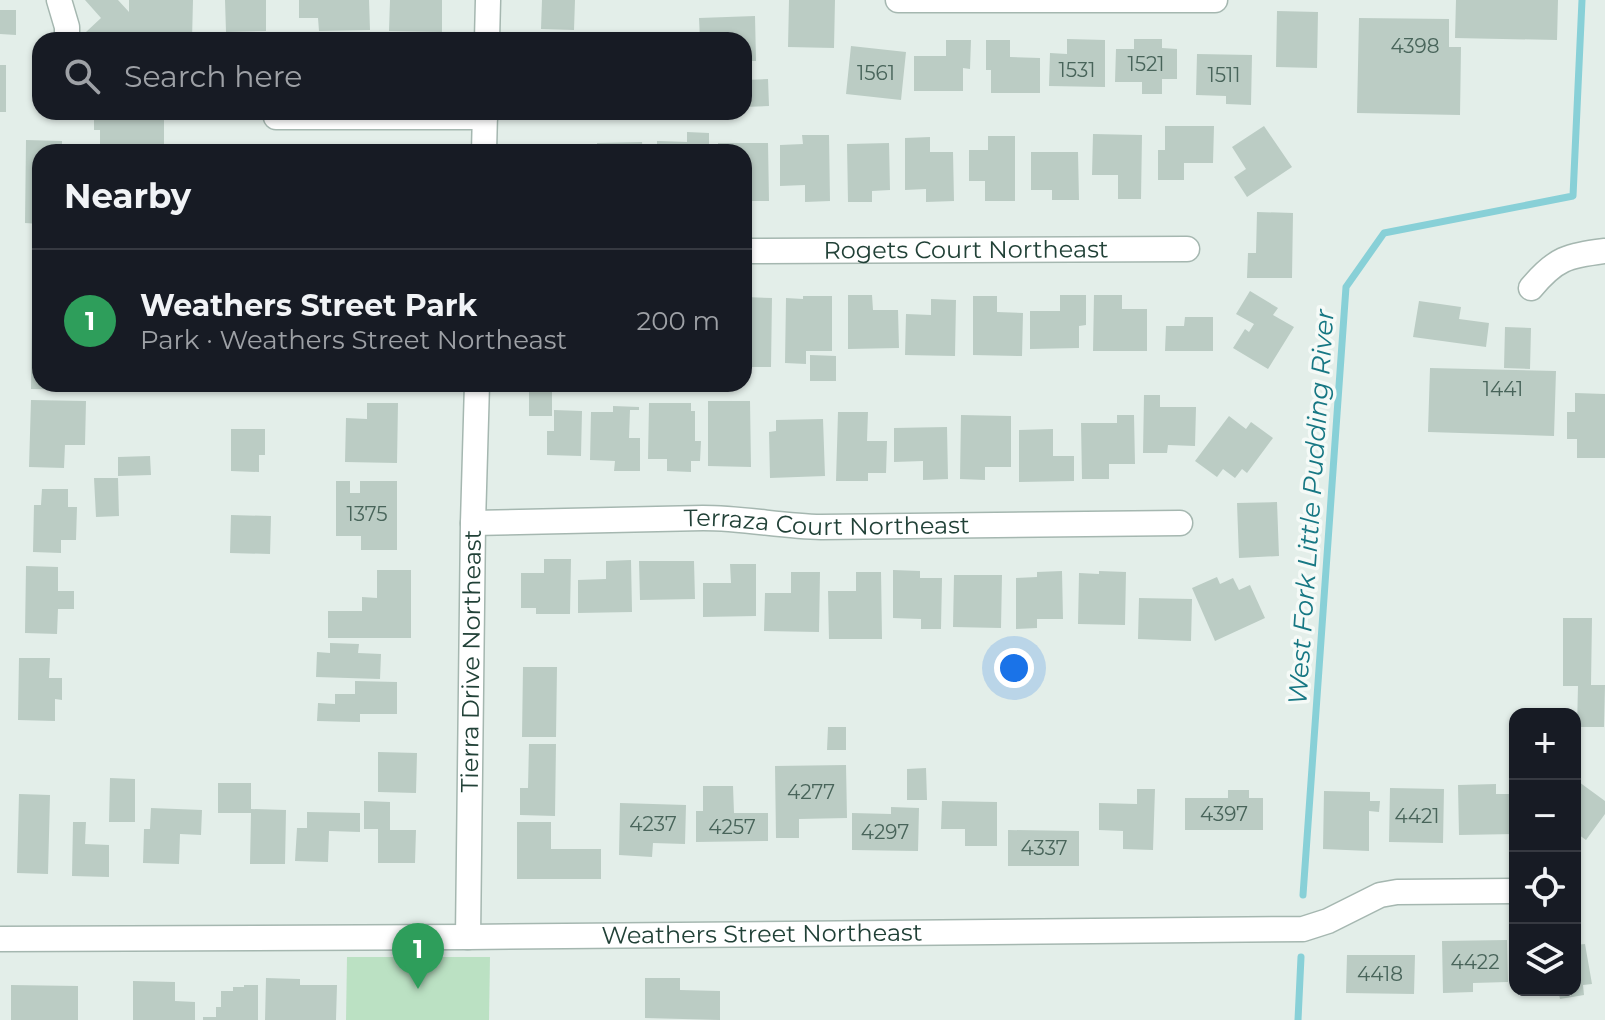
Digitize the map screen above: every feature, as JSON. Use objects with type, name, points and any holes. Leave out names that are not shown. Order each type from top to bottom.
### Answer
[{"type":"street","points":[[59,0],[67,32]]},
{"type":"street","points":[[487,32],[488,0]]},
{"type":"street","points":[[898,0],[1215,0]]},
{"type":"street","points":[[484,144],[485,120]]},
{"type":"street","name":"Rogets Court Northeast","points":[[752,251],[1187,249]]},
{"type":"street","points":[[1531,288],[1547,268],[1567,257],[1605,251]]},
{"type":"street","name":"Tierra Drive Northeast","points":[[468,937],[477,392]]},
{"type":"street","name":"Terraza Court Northeast","points":[[473,523],[703,518],[821,527],[1180,523]]},
{"type":"street","name":"Weathers Street Northeast","points":[[0,939],[1303,929],[1328,921],[1380,895],[1397,892],[1509,891]]},
{"type":"green space","points":[[347,957],[490,957],[489,1020],[346,1020]]},
{"type":"building","points":[[85,0],[118,0],[129,12],[129,0],[193,0],[192,32],[86,32],[101,18]]},
{"type":"building","points":[[225,0],[266,0],[266,31],[226,32]]},
{"type":"building","points":[[299,0],[369,0],[370,30],[319,31],[318,18],[299,18]]},
{"type":"building","points":[[390,0],[442,0],[442,32],[389,31]]},
{"type":"building","points":[[542,0],[575,0],[574,30],[541,29]]},
{"type":"building","points":[[789,0],[835,0],[834,48],[788,47]]},
{"type":"building","points":[[1456,0],[1558,0],[1557,40],[1455,38]]},
{"type":"building","points":[[0,10],[16,10],[16,35],[0,34]]},
{"type":"building","points":[[1277,11],[1318,12],[1317,68],[1276,67]]},
{"type":"building","points":[[755,16],[756,61],[752,61],[752,32],[700,32],[699,18]]},
{"type":"building","points":[[1359,18],[1449,19],[1449,47],[1461,47],[1460,115],[1357,113]]},
{"type":"building","points":[[1067,39],[1105,40],[1105,87],[1049,86],[1050,53],[1067,54]]},
{"type":"building","points":[[1134,39],[1162,39],[1162,48],[1177,49],[1177,79],[1162,79],[1162,94],[1142,94],[1142,82],[1115,82],[1116,49],[1134,49]]},
{"type":"building","points":[[946,40],[971,40],[970,69],[963,68],[963,91],[914,91],[914,56],[946,56]]},
{"type":"building","points":[[986,40],[1010,40],[1010,57],[1040,58],[1040,93],[991,93],[991,70],[986,70]]},
{"type":"building","points":[[851,46],[906,52],[901,100],[846,94]]},
{"type":"building","points":[[1197,54],[1252,55],[1251,105],[1226,104],[1226,96],[1196,95]]},
{"type":"building","points":[[0,65],[6,65],[6,112],[0,112]]},
{"type":"building","points":[[768,79],[769,106],[752,107],[752,80]]},
{"type":"building","points":[[94,120],[164,120],[164,144],[100,144],[100,130],[94,130]]},
{"type":"building","points":[[1165,126],[1214,126],[1213,163],[1184,163],[1184,180],[1158,180],[1158,150],[1165,150]]},
{"type":"building","points":[[1264,126],[1292,167],[1247,197],[1234,177],[1246,169],[1232,147]]},
{"type":"building","points":[[687,132],[709,133],[709,144],[657,144],[657,141],[687,142]]},
{"type":"building","points":[[1093,134],[1142,135],[1141,199],[1118,199],[1118,175],[1092,175]]},
{"type":"building","points":[[802,135],[829,135],[830,201],[805,202],[805,185],[780,186],[780,145],[803,144]]},
{"type":"building","points":[[988,136],[1015,136],[1015,201],[985,201],[985,181],[969,181],[969,150],[988,150]]},
{"type":"building","points":[[930,137],[930,152],[953,152],[954,201],[926,202],[926,189],[905,190],[905,138]]},
{"type":"building","points":[[26,140],[62,141],[62,144],[32,144],[32,223],[25,223]]},
{"type":"building","points":[[642,142],[642,144],[597,144]]},
{"type":"building","points":[[768,143],[769,201],[752,201],[752,144],[718,144]]},
{"type":"building","points":[[889,143],[890,190],[872,191],[872,202],[848,202],[847,144]]},
{"type":"building","points":[[1031,152],[1078,152],[1079,200],[1052,200],[1052,190],[1031,190]]},
{"type":"building","points":[[1257,212],[1293,213],[1292,278],[1247,278],[1248,253],[1256,253]]},
{"type":"building","points":[[1250,291],[1278,308],[1273,315],[1294,327],[1268,369],[1233,348],[1245,329],[1249,332],[1254,324],[1236,314]]},
{"type":"building","points":[[848,295],[872,295],[873,310],[898,310],[899,348],[848,349]]},
{"type":"building","points":[[1060,295],[1086,295],[1086,325],[1079,326],[1079,348],[1030,349],[1030,311],[1060,311]]},
{"type":"building","points":[[1094,295],[1122,295],[1122,309],[1147,309],[1147,351],[1093,351]]},
{"type":"building","points":[[803,296],[832,296],[832,351],[806,351],[806,364],[785,363],[786,298],[803,299]]},
{"type":"building","points":[[973,296],[997,296],[997,312],[1023,313],[1022,356],[973,355]]},
{"type":"building","points":[[752,297],[772,298],[771,367],[752,367]]},
{"type":"building","points":[[931,299],[956,300],[955,356],[905,355],[906,314],[931,315]]},
{"type":"building","points":[[1419,301],[1461,307],[1459,319],[1489,323],[1486,347],[1413,337]]},
{"type":"building","points":[[1185,317],[1213,317],[1213,351],[1165,351],[1166,326],[1184,326]]},
{"type":"building","points":[[1505,327],[1531,328],[1530,369],[1504,368]]},
{"type":"building","points":[[810,355],[836,356],[836,381],[810,381]]},
{"type":"building","points":[[1430,368],[1556,371],[1554,436],[1428,432]]},
{"type":"building","points":[[529,392],[552,392],[552,416],[529,416]]},
{"type":"building","points":[[1575,393],[1605,394],[1605,458],[1577,458],[1577,439],[1567,439],[1567,412],[1575,412]]},
{"type":"building","points":[[1144,395],[1160,395],[1160,407],[1196,407],[1195,446],[1168,445],[1167,453],[1143,453]]},
{"type":"building","points":[[31,400],[86,401],[85,445],[65,445],[64,468],[29,467]]},
{"type":"building","points":[[708,401],[750,401],[751,467],[708,466]]},
{"type":"building","points":[[367,403],[398,403],[397,463],[345,462],[346,418],[367,419]]},
{"type":"building","points":[[649,403],[691,403],[691,411],[695,411],[695,441],[701,441],[700,461],[691,461],[691,472],[667,471],[667,459],[648,459]]},
{"type":"building","points":[[613,406],[639,407],[639,410],[630,410],[629,438],[640,438],[640,471],[614,471],[615,461],[590,460],[591,412],[613,412]]},
{"type":"building","points":[[554,410],[582,411],[581,456],[547,455],[547,431],[554,431]]},
{"type":"building","points":[[838,412],[868,412],[867,441],[887,441],[886,473],[868,473],[868,481],[836,481]]},
{"type":"building","points":[[961,415],[1011,416],[1011,467],[985,467],[985,480],[960,479]]},
{"type":"building","points":[[1117,415],[1134,415],[1135,464],[1109,464],[1109,479],[1082,479],[1081,423],[1117,423]]},
{"type":"building","points":[[1229,416],[1246,429],[1251,422],[1273,438],[1247,473],[1242,469],[1235,478],[1223,469],[1217,477],[1195,461]]},
{"type":"building","points":[[823,419],[825,476],[770,478],[769,432],[776,431],[776,420]]},
{"type":"building","points":[[947,427],[948,479],[923,480],[923,461],[894,462],[894,428]]},
{"type":"building","points":[[231,429],[265,429],[265,455],[259,455],[259,472],[231,471]]},
{"type":"building","points":[[1053,429],[1053,456],[1074,456],[1074,481],[1019,482],[1019,430]]},
{"type":"building","points":[[150,456],[151,475],[118,476],[118,457]]},
{"type":"building","points":[[94,478],[118,478],[119,516],[96,517]]},
{"type":"building","points":[[336,481],[350,481],[350,493],[360,493],[360,481],[397,481],[397,550],[361,550],[361,536],[336,536]]},
{"type":"building","points":[[42,489],[68,489],[68,507],[77,507],[76,540],[61,540],[61,553],[33,552],[34,505],[41,505]]},
{"type":"building","points":[[1277,502],[1279,556],[1239,558],[1237,503]]},
{"type":"building","points":[[231,515],[271,516],[270,554],[230,553]]},
{"type":"building","points":[[544,559],[571,559],[570,614],[536,614],[536,608],[521,608],[521,573],[544,573]]},
{"type":"building","points":[[631,560],[632,612],[578,613],[578,580],[606,579],[606,561]]},
{"type":"building","points":[[639,561],[694,561],[695,599],[640,600]]},
{"type":"building","points":[[730,564],[756,564],[756,616],[703,617],[703,583],[731,583]]},
{"type":"building","points":[[26,566],[58,567],[58,591],[74,591],[74,609],[58,609],[57,634],[25,633]]},
{"type":"building","points":[[377,570],[411,570],[411,638],[328,638],[328,611],[362,611],[362,597],[377,598]]},
{"type":"building","points":[[893,570],[920,571],[920,578],[942,578],[941,629],[921,629],[921,619],[893,618]]},
{"type":"building","points":[[1062,571],[1063,619],[1037,619],[1037,628],[1016,629],[1016,578],[1037,577],[1037,572]]},
{"type":"building","points":[[1099,571],[1126,572],[1125,625],[1078,624],[1079,573],[1099,574]]},
{"type":"building","points":[[791,572],[820,572],[819,632],[764,631],[765,593],[791,593]]},
{"type":"building","points":[[856,572],[881,572],[882,639],[829,639],[828,591],[856,591]]},
{"type":"building","points":[[954,575],[1002,575],[1001,628],[953,627]]},
{"type":"building","points":[[1217,577],[1220,584],[1233,578],[1239,590],[1250,585],[1265,618],[1215,641],[1192,588]]},
{"type":"building","points":[[1139,598],[1192,599],[1191,641],[1138,639]]},
{"type":"building","points":[[1563,618],[1592,618],[1591,685],[1605,685],[1604,727],[1581,727],[1578,686],[1563,686]]},
{"type":"building","points":[[330,643],[359,644],[358,653],[381,654],[380,679],[316,677],[317,652],[330,653]]},
{"type":"building","points":[[19,658],[50,658],[49,678],[62,678],[62,700],[55,699],[55,721],[18,720]]},
{"type":"building","points":[[523,667],[557,667],[556,737],[522,737]]},
{"type":"building","points":[[355,681],[397,682],[397,714],[360,714],[360,722],[317,721],[318,703],[335,704],[335,694],[355,694]]},
{"type":"building","points":[[828,727],[846,727],[846,750],[827,750]]},
{"type":"building","points":[[529,744],[556,744],[555,816],[520,815],[520,788],[528,788]]},
{"type":"building","points":[[378,752],[417,753],[416,793],[378,792]]},
{"type":"building","points":[[846,765],[847,818],[799,819],[799,838],[776,838],[775,766]]},
{"type":"building","points":[[926,768],[927,800],[907,800],[907,769]]},
{"type":"building","points":[[110,778],[135,779],[135,822],[109,822]]},
{"type":"building","points":[[218,783],[251,783],[251,809],[286,810],[285,864],[250,864],[251,813],[218,813]]},
{"type":"building","points":[[1581,783],[1605,801],[1605,814],[1586,840],[1581,836]]},
{"type":"building","points":[[1496,784],[1496,794],[1509,794],[1509,834],[1459,835],[1458,785]]},
{"type":"building","points":[[703,786],[733,786],[734,813],[768,813],[768,841],[696,842],[696,811],[703,811]]},
{"type":"building","points":[[1390,788],[1444,789],[1443,843],[1389,842]]},
{"type":"building","points":[[1137,789],[1155,789],[1153,850],[1123,849],[1123,831],[1099,830],[1099,803],[1137,804]]},
{"type":"building","points":[[1228,790],[1249,790],[1249,798],[1263,798],[1263,830],[1185,830],[1185,798],[1228,798]]},
{"type":"building","points":[[1324,791],[1370,792],[1370,801],[1380,801],[1379,812],[1369,811],[1369,851],[1323,849]]},
{"type":"building","points":[[19,794],[50,795],[48,874],[17,873]]},
{"type":"building","points":[[364,801],[390,802],[390,830],[416,830],[415,863],[378,863],[378,829],[364,829]]},
{"type":"building","points":[[942,801],[997,802],[997,846],[965,846],[965,829],[941,829]]},
{"type":"building","points":[[620,803],[686,805],[685,844],[653,843],[652,857],[619,855]]},
{"type":"building","points":[[891,807],[919,808],[918,851],[852,850],[852,813],[891,814]]},
{"type":"building","points":[[151,808],[202,810],[201,835],[180,834],[179,864],[143,863],[144,829],[150,829]]},
{"type":"building","points":[[307,812],[360,813],[360,832],[329,831],[328,862],[295,861],[297,828],[307,828]]},
{"type":"building","points":[[73,822],[86,822],[85,844],[109,845],[109,877],[72,876]]},
{"type":"building","points":[[517,822],[551,822],[551,849],[601,849],[601,879],[517,879]]},
{"type":"building","points":[[1008,830],[1079,831],[1079,866],[1008,866]]},
{"type":"building","points":[[1507,940],[1508,982],[1473,983],[1473,992],[1443,993],[1442,941]]},
{"type":"building","points":[[1581,944],[1585,944],[1592,984],[1583,985],[1584,995],[1581,996]]},
{"type":"building","points":[[1347,955],[1415,955],[1414,994],[1346,993]]},
{"type":"building","points":[[266,978],[300,979],[300,985],[337,985],[336,1020],[265,1020]]},
{"type":"building","points":[[645,978],[680,978],[680,990],[720,991],[720,1020],[645,1018]]},
{"type":"building","points":[[133,981],[175,982],[175,1001],[195,1002],[195,1020],[133,1020]]},
{"type":"building","points":[[11,985],[78,986],[78,1020],[11,1020]]},
{"type":"building","points":[[258,985],[258,1020],[203,1020],[203,1017],[216,1017],[216,1007],[221,1007],[221,991],[233,991],[233,987]]},
{"type":"waterway","name":"West Fork Little Pudding River","points":[[1303,895],[1346,287],[1384,233],[1573,196],[1582,0]]},
{"type":"waterway","name":"West Fork Little Pudding River","points":[[1298,1020],[1301,957]]},
{"type":"place","name":"Weathers Street Park","points":[[418,989]]}]
